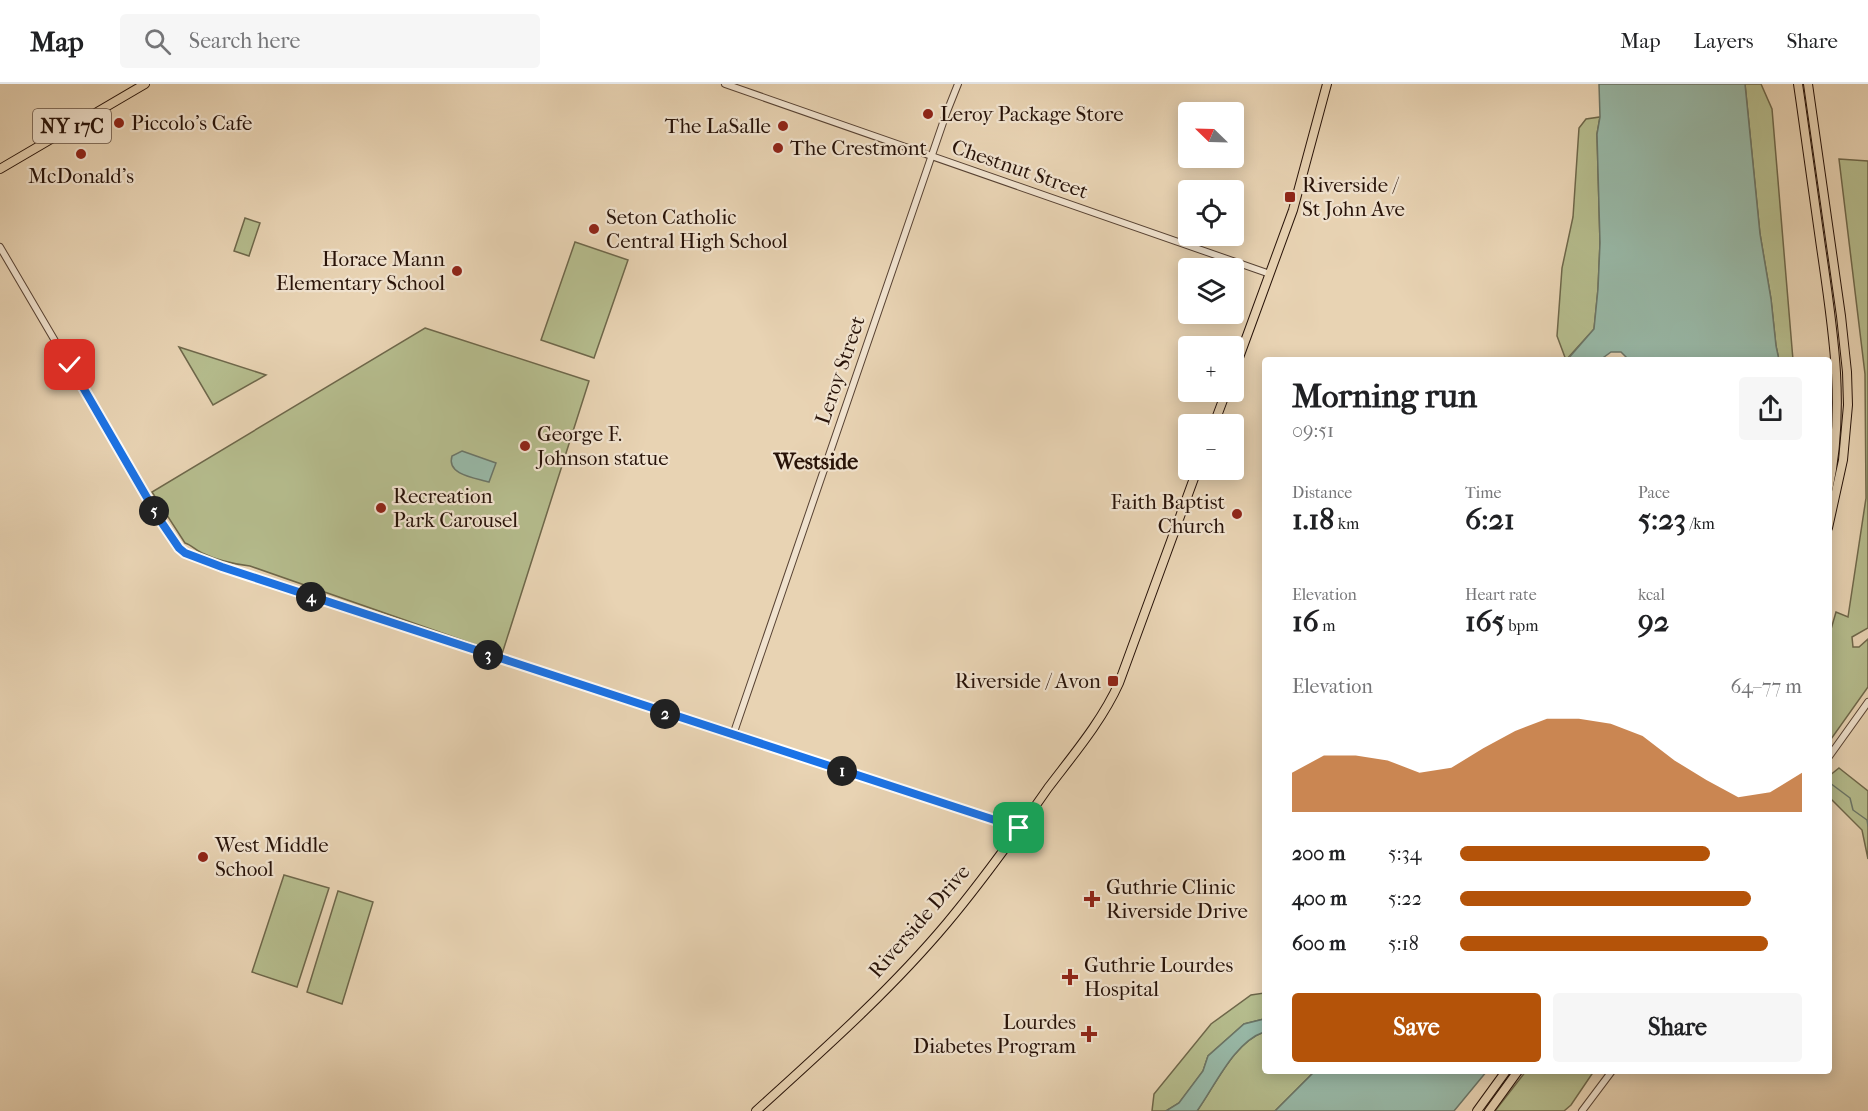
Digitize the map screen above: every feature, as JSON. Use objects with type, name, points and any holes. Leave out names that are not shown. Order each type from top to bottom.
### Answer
[{"type":"main road","name":"NY 17C","points":[[0,169],[145,84]]},
{"type":"main road","points":[[1244,344],[1293,210],[1327,84]]},
{"type":"main road","points":[[1798,84],[1832,323],[1838,382],[1836,438],[1832,464]]},
{"type":"main road","points":[[1808,84],[1847,372],[1846,437],[1840,479],[1832,512]]},
{"type":"main road","name":"Riverside Drive","points":[[756,1111],[869,1005],[946,924],[1087,735],[1116,690],[1193,480]]},
{"type":"main road","points":[[1477,1111],[1504,1074]]},
{"type":"main road","points":[[1489,1111],[1516,1074]]},
{"type":"street","name":"Chestnut Street","points":[[725,84],[1270,274]]},
{"type":"street","name":"Leroy Street","points":[[733,735],[958,84]]},
{"type":"street","points":[[0,247],[160,520],[185,553],[244,575],[1019,828]]},
{"type":"street","points":[[1832,752],[1868,702]]},
{"type":"street","points":[[1582,1111],[1610,1074]]},
{"type":"shaded area","points":[[1599,84],[1745,84],[1760,234],[1778,357],[1626,357],[1621,352],[1611,352],[1604,357],[1570,357],[1594,329],[1600,243],[1597,134],[1600,117]]},
{"type":"shaded area","points":[[1745,84],[1761,84],[1772,109],[1793,357],[1778,357],[1760,234]]},
{"type":"shaded area","points":[[1600,117],[1597,134],[1600,243],[1598,289],[1594,329],[1569,357],[1565,357],[1557,336],[1562,268],[1573,217],[1579,128],[1586,119]]},
{"type":"shaded area","points":[[1839,159],[1868,161],[1868,628],[1852,637],[1853,647],[1859,647],[1868,639],[1868,687],[1832,738],[1832,626],[1836,612],[1848,617],[1866,498],[1865,374]]},
{"type":"shaded area","points":[[245,218],[260,223],[249,256],[234,251]]},
{"type":"shaded area","points":[[575,242],[628,260],[594,358],[541,340]]},
{"type":"shaded area","points":[[425,328],[589,381],[502,654],[250,566],[213,558],[202,553],[185,543],[152,492]]},
{"type":"shaded area","points":[[179,347],[266,375],[213,405]]},
{"type":"shaded area","points":[[462,451],[496,463],[489,482],[463,475],[453,468],[452,456]]},
{"type":"shaded area","points":[[1839,768],[1868,791],[1868,859],[1862,830],[1832,800],[1832,774]]},
{"type":"shaded area","points":[[284,875],[329,888],[297,987],[252,972]]},
{"type":"shaded area","points":[[338,891],[373,902],[342,1004],[307,992]]},
{"type":"shaded area","points":[[1262,993],[1262,1020],[1244,1024],[1208,1056],[1203,1071],[1179,1103],[1166,1111],[1152,1111],[1154,1094],[1211,1024],[1251,995]]},
{"type":"shaded area","points":[[1262,1020],[1262,1033],[1253,1037],[1234,1055],[1197,1111],[1166,1111],[1179,1103],[1203,1071],[1208,1056],[1244,1024]]},
{"type":"shaded area","points":[[1262,1033],[1262,1074],[1312,1074],[1275,1111],[1197,1111],[1234,1055],[1253,1037]]},
{"type":"shaded area","points":[[1312,1074],[1485,1074],[1454,1111],[1275,1111]]},
{"type":"shaded area","points":[[1524,1074],[1592,1074],[1571,1105],[1564,1111],[1495,1111]]},
{"type":"waterway","points":[[1832,784],[1850,798],[1853,810],[1867,820],[1868,826]]},
{"type":"place","name":"Leroy Package Store","points":[[928,114]]},
{"type":"place","name":"Piccolo's Cafe","points":[[119,123]]},
{"type":"place","name":"The LaSalle","points":[[783,126]]},
{"type":"place","name":"The Crestmont","points":[[778,148]]},
{"type":"place","name":"McDonald's","points":[[81,154]]},
{"type":"place","name":"Riverside / St John Ave","points":[[1290,197]]},
{"type":"place","name":"Seton Catholic Central High School","points":[[594,229]]},
{"type":"place","name":"Horace Mann Elementary School","points":[[457,271]]},
{"type":"place","name":"George F. Johnson statue","points":[[525,446]]},
{"type":"place","name":"Recreation Park Carousel","points":[[381,508]]},
{"type":"place","name":"Faith Baptist Church","points":[[1237,514]]},
{"type":"place","name":"Riverside / Avon","points":[[1113,681]]},
{"type":"place","name":"West Middle School","points":[[203,857]]},
{"type":"place","name":"Guthrie Clinic Riverside Drive","points":[[1092,899]]},
{"type":"place","name":"Guthrie Lourdes Hospital","points":[[1070,977]]},
{"type":"place","name":"Lourdes Diabetes Program","points":[[1089,1034]]},
{"type":"district","name":"Westside","points":[[816,461]]},
{"type":"route","points":[[70,365],[160,520],[185,553],[505,661],[1019,828]]}]
